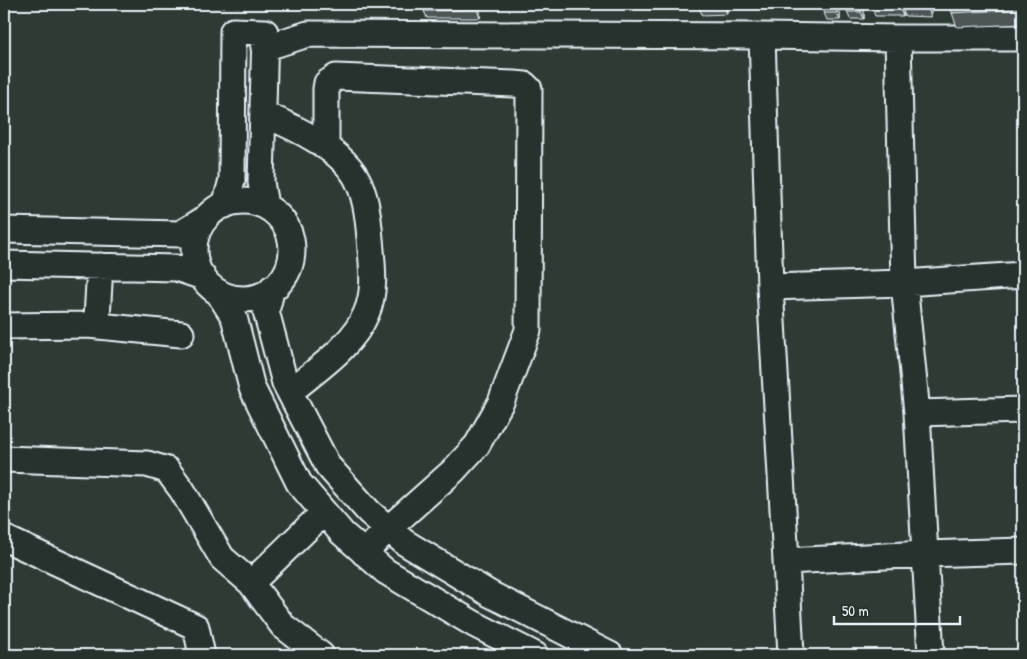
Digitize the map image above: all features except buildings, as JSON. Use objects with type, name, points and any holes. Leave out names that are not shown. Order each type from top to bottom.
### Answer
[{"type":"street","points":[[225,205],[232,180],[233,31],[265,32],[261,182],[265,206]]},
{"type":"street","points":[[264,48],[308,34],[1023,38]]},
{"type":"street","points":[[762,36],[770,288],[791,655]]},
{"type":"street","points":[[898,38],[904,283],[917,413],[931,655]]},
{"type":"street","points":[[326,147],[326,89],[327,83],[336,77],[514,84],[525,85],[529,89],[528,330],[501,402],[477,445],[453,471],[364,553]]},
{"type":"street","points":[[263,114],[303,132],[326,147],[349,167],[359,183],[369,219],[373,279],[371,300],[366,315],[352,336],[338,352],[290,392]]},
{"type":"street","points":[[4,230],[180,234],[205,219],[218,208],[233,202],[250,201],[265,206],[278,215],[287,228],[292,242],[291,258],[286,272],[277,285],[265,294],[250,298],[234,298],[211,284],[176,268],[4,264]]},
{"type":"street","points":[[205,219],[197,234],[194,250],[197,267],[234,317],[252,388],[299,483],[342,533],[385,571],[474,624],[535,655]]},
{"type":"street","points":[[88,325],[97,318],[100,266]]},
{"type":"street","points":[[770,288],[904,283],[1023,275]]},
{"type":"street","points":[[272,288],[266,311],[285,383],[328,466],[368,512],[404,542],[490,594],[610,655]]},
{"type":"street","points":[[4,326],[88,325],[182,334]]},
{"type":"street","points":[[917,413],[1023,410]]},
{"type":"street","points":[[4,459],[147,464],[167,470],[182,490],[222,558],[251,583],[283,626],[322,655]]},
{"type":"street","points":[[251,583],[324,512]]},
{"type":"street","points":[[4,538],[196,627],[202,655]]},
{"type":"street","points":[[786,562],[925,554],[1023,551]]}]
